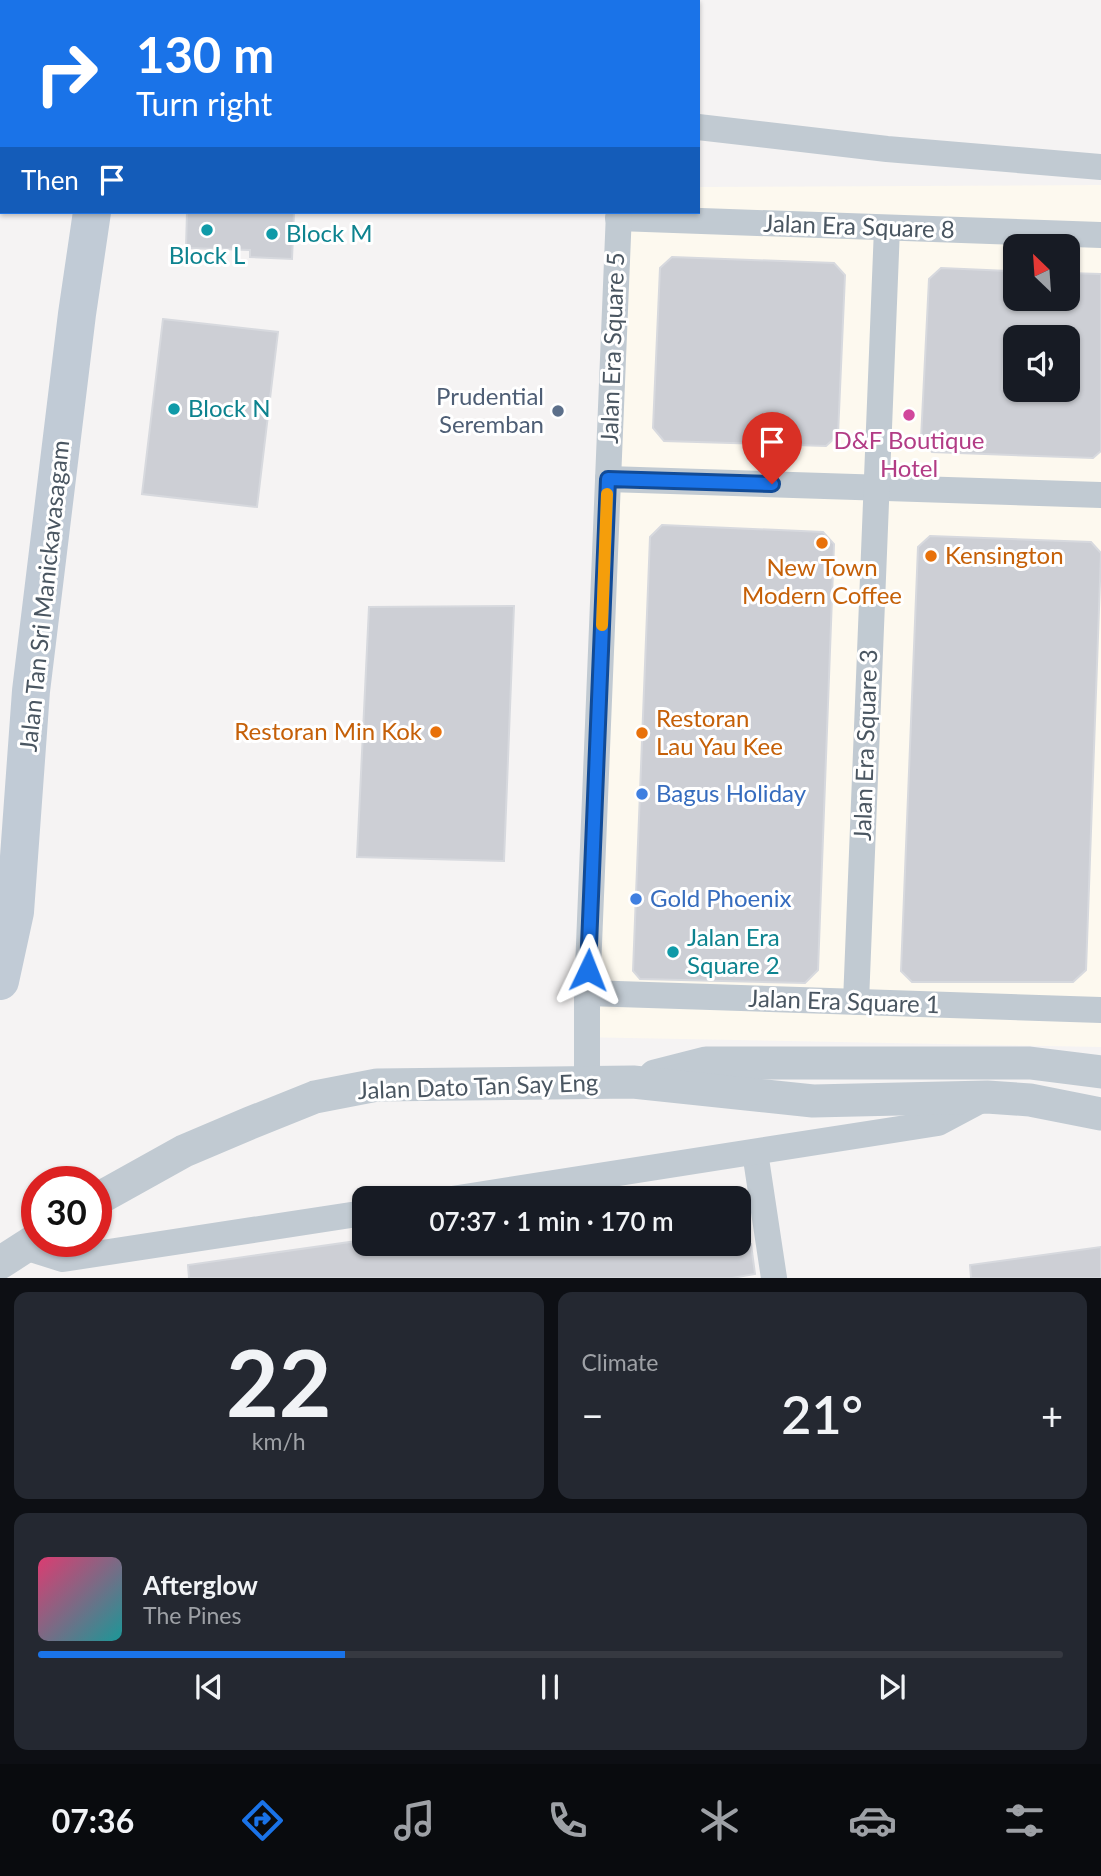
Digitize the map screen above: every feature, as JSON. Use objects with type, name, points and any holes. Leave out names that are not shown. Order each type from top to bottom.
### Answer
[{"type":"main road","name":"Jalan Tan Sri Manickavasagam","points":[[0,981],[15,912],[10,863],[92,214]]},
{"type":"street","points":[[700,127],[887,149],[1101,167]]},
{"type":"street","name":"Jalan Era Square 8","points":[[618,215],[1101,235]]},
{"type":"street","name":"Jalan Era Square 5","points":[[608,479],[618,215]]},
{"type":"street","name":"Jalan Era Square 3","points":[[856,1002],[887,228]]},
{"type":"street","points":[[587,1082],[587,993],[608,479],[1101,495]]},
{"type":"street","name":"Jalan Era Square 1","points":[[587,993],[1101,1010]]},
{"type":"street","name":"Jalan Dato Tan Say Eng","points":[[633,1082],[706,1063],[1030,1063],[1101,1072]]},
{"type":"street","name":"Jalan Dato Tan Say Eng","points":[[112,1191],[184,1151],[315,1097],[377,1086],[633,1082],[813,1101],[987,1097],[1030,1100],[1101,1114]]},
{"type":"street","points":[[536,1186],[938,1123],[987,1097]]},
{"type":"street","points":[[755,1152],[774,1278]]},
{"type":"street","points":[[112,1252],[352,1215]]},
{"type":"street","points":[[54,1257],[76,1257]]},
{"type":"shaded area","points":[[1101,185],[1101,1047],[574,1037],[621,214],[700,214],[700,187]]},
{"type":"building","points":[[187,214],[294,214],[292,259],[250,257],[250,250],[186,248]]},
{"type":"building","points":[[672,257],[834,263],[845,275],[838,435],[826,446],[664,441],[653,428],[660,268]]},
{"type":"building","points":[[941,268],[1003,271],[1003,312],[1080,312],[1080,273],[1101,274],[1101,451],[1093,458],[932,452],[921,439],[929,279]]},
{"type":"building","points":[[163,319],[278,332],[257,507],[142,494]]},
{"type":"building","points":[[662,525],[823,532],[834,544],[818,970],[805,983],[640,979],[633,971],[650,537]]},
{"type":"building","points":[[930,536],[1091,542],[1101,553],[1086,970],[1073,982],[912,982],[901,971],[918,547]]},
{"type":"building","name":"Restoran Min Kok","points":[[514,606],[504,861],[357,857],[369,607]]},
{"type":"building","points":[[352,1242],[352,1256],[751,1256],[751,1244],[755,1274],[732,1278],[189,1278],[188,1265]]},
{"type":"building","points":[[1101,1247],[1101,1278],[971,1278],[970,1265]]},
{"type":"slow traffic","points":[[602,625],[607,494]]},
{"type":"place","name":"Block L","points":[[207,230]]},
{"type":"place","name":"Block M","points":[[272,234]]},
{"type":"place","name":"Block N","points":[[174,409]]},
{"type":"place","name":"Prudential Seremban","points":[[558,411]]},
{"type":"place","name":"D&F Boutique Hotel","points":[[909,415]]},
{"type":"place","name":"New Town Modern Coffee","points":[[822,543]]},
{"type":"place","name":"Kensington","points":[[931,556]]},
{"type":"place","name":"Restoran Min Kok","points":[[436,732]]},
{"type":"place","name":"Restoran Lau Yau Kee","points":[[642,733]]},
{"type":"place","name":"Bagus Holiday","points":[[642,794]]},
{"type":"place","name":"Gold Phoenix","points":[[636,899]]},
{"type":"place","name":"Jalan Era Square 2","points":[[673,952]]},
{"type":"route","points":[[588,970],[608,479],[772,484]]}]
